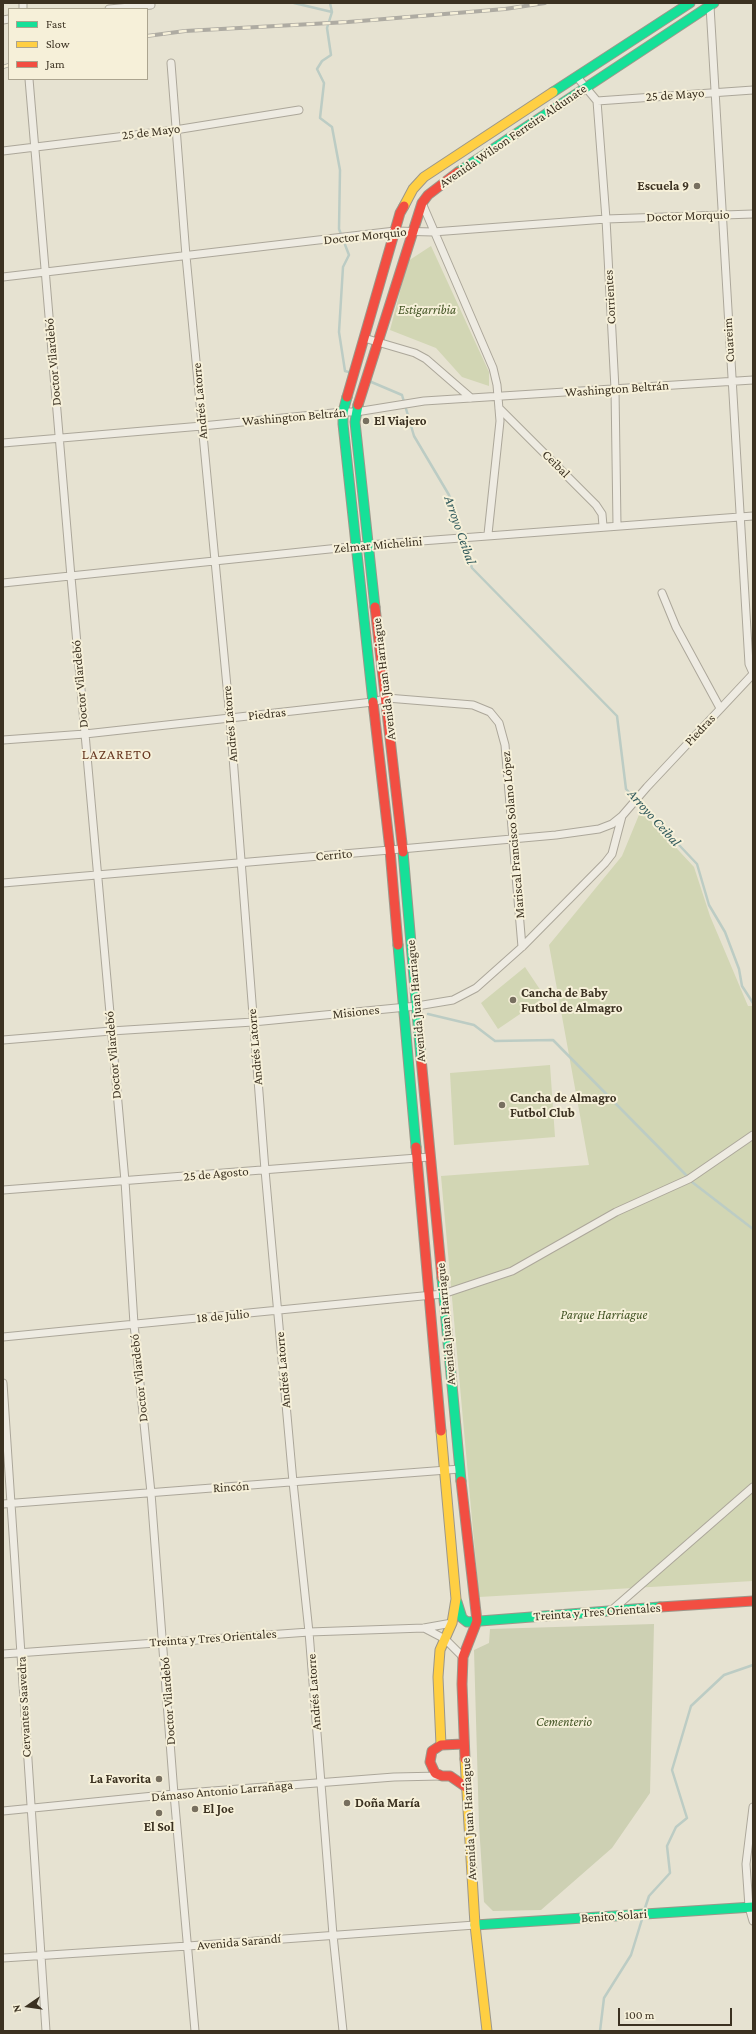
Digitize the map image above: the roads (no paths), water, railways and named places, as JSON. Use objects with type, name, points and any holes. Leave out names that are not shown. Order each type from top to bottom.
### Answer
[{"type":"street","name":"Avenida Wilson Ferreira Aldunate","points":[[350,388],[395,231],[407,199],[413,189],[424,177],[440,165],[690,3]]},
{"type":"street","points":[[119,8],[150,5]]},
{"type":"street","name":"Avenida Wilson Ferreira Aldunate","points":[[361,393],[422,203],[434,189],[584,87],[712,5]]},
{"type":"street","name":"Cuareim","points":[[712,5],[715,92],[723,215],[731,382],[749,664],[753,673]]},
{"type":"street","name":"Andrés Latorre","points":[[170,63],[213,560],[230,718],[265,1170],[293,1482],[309,1632],[333,1935],[343,2031]]},
{"type":"street","points":[[577,77],[584,87],[598,101]]},
{"type":"street","name":"Doctor Vilardebó","points":[[29,80],[97,876],[125,1182],[134,1324],[151,1493],[174,1794],[195,2031]]},
{"type":"street","name":"25 de Mayo","points":[[598,101],[753,90]]},
{"type":"street","name":"Corrientes","points":[[598,101],[615,389],[617,525]]},
{"type":"street","name":"25 de Mayo","points":[[3,151],[175,130],[299,110]]},
{"type":"street","points":[[422,203],[433,232],[493,368],[499,408],[499,442],[488,534]]},
{"type":"street","name":"Doctor Morquio","points":[[3,277],[334,240],[395,231],[433,232],[606,219],[753,214]]},
{"type":"street","points":[[364,338],[415,353],[426,360],[471,398]]},
{"type":"street","name":"Washington Beltrán","points":[[3,442],[356,412],[424,401],[753,380]]},
{"type":"street","name":"Avenida Juan Harriague","points":[[350,388],[343,412],[343,424],[355,546],[390,850],[402,1007],[417,1158],[456,1599],[452,1623],[440,1650],[438,1677],[441,1745]]},
{"type":"street","name":"Avenida Juan Harriague","points":[[361,393],[355,422],[403,849],[443,1294],[477,1621],[463,1657],[464,1744],[476,1925],[487,2031]]},
{"type":"street","name":"Ceibal","points":[[499,408],[596,504],[602,514],[603,526]]},
{"type":"street","name":"Zelmar Michelini","points":[[3,583],[71,577],[213,560],[488,534],[753,516]]},
{"type":"street","points":[[662,593],[676,627],[720,708]]},
{"type":"street","name":"Piedras","points":[[647,787],[753,673]]},
{"type":"street","name":"Piedras","points":[[3,740],[85,734],[373,702],[387,698],[473,705],[490,712],[499,724]]},
{"type":"street","name":"Mariscal Francisco Solano López","points":[[499,724],[505,745],[522,947]]},
{"type":"street","name":"Cerrito","points":[[3,883],[514,839],[599,829],[612,824],[622,816],[628,807],[647,787]]},
{"type":"street","name":"Misiones","points":[[3,1040],[111,1031],[253,1022],[417,1006],[453,1000],[476,988],[522,947],[608,859],[612,854],[619,834],[622,816]]},
{"type":"street","name":"18 de Julio","points":[[3,1336],[443,1294],[512,1272],[616,1212],[689,1179],[753,1135]]},
{"type":"street","name":"25 de Agosto","points":[[3,1190],[125,1182],[430,1157]]},
{"type":"street","name":"Cervantes Saavedra","points":[[3,1383],[46,2031]]},
{"type":"street","name":"Rincón","points":[[3,1504],[460,1469]]},
{"type":"street","points":[[612,1610],[753,1487]]},
{"type":"street","points":[[456,1599],[469,1601],[476,1610]]},
{"type":"street","name":"Treinta y Tres Orientales","points":[[456,1599],[464,1621],[753,1601]]},
{"type":"street","name":"Treinta y Tres Orientales","points":[[3,1654],[163,1641],[309,1632],[424,1628],[452,1623]]},
{"type":"street","name":"Treinta y Tres Orientales","points":[[424,1628],[445,1639],[463,1657]]},
{"type":"street","points":[[464,1744],[441,1745],[432,1751],[430,1762],[435,1772],[446,1776],[466,1788]]},
{"type":"street","points":[[446,1776],[465,1770]]},
{"type":"street","name":"Dámaso Antonio Larrañaga","points":[[3,1811],[174,1794],[321,1783],[446,1776]]},
{"type":"street","points":[[753,1807],[746,1864],[753,1921]]},
{"type":"street","name":"Benito Solari","points":[[476,1925],[751,1907]]},
{"type":"street","name":"Avenida Sarandí","points":[[3,1958],[476,1925]]},
{"type":"waterway","points":[[294,3],[332,12]]},
{"type":"waterway","name":"Arroyo Ceibal","points":[[330,3],[332,12],[327,28],[331,55],[322,61],[317,69],[324,83],[320,118],[332,127],[340,170],[339,229],[349,255],[343,267],[339,332],[345,371],[352,373]]},
{"type":"waterway","name":"Arroyo Ceibal","points":[[369,381],[402,395],[414,436],[449,495],[472,568],[617,716],[626,789],[697,864],[709,905],[725,932],[739,969],[742,986],[753,1003]]},
{"type":"waterway","points":[[428,1014],[474,1025],[495,1041],[553,1040],[687,1176]]},
{"type":"waterway","points":[[692,1182],[753,1229]]},
{"type":"waterway","name":"Arroyo Ceibal","points":[[644,1911],[649,1896],[670,1873],[667,1846],[676,1827],[687,1818],[672,1770],[691,1706],[724,1675],[753,1665]]},
{"type":"waterway","name":"Arroyo Ceibal","points":[[600,2031],[604,1998],[631,1955],[643,1916]]},
{"type":"railway","points":[[148,36],[185,31],[348,22],[505,9],[545,3]]},
{"type":"railway","points":[[3,67],[8,65]]},
{"type":"place","name":"Escuela 9","points":[[697,186]]},
{"type":"place","name":"El Viajero","points":[[366,421]]},
{"type":"place","name":"Cancha de Baby Futbol de Almagro","points":[[513,1000]]},
{"type":"place","name":"Cancha de Almagro Futbol Club","points":[[502,1105]]},
{"type":"place","name":"La Favorita","points":[[159,1779]]},
{"type":"place","name":"Doña María","points":[[347,1803]]},
{"type":"place","name":"El Joe","points":[[195,1809]]},
{"type":"place","name":"El Sol","points":[[159,1813]]},
{"type":"district","name":"LAZARETO","points":[[117,755]]},
{"type":"park label","name":"Estigarribia","points":[[427,310]]},
{"type":"park label","name":"Parque Harriague","points":[[604,1315]]},
{"type":"park label","name":"Cementerio","points":[[564,1722]]}]
